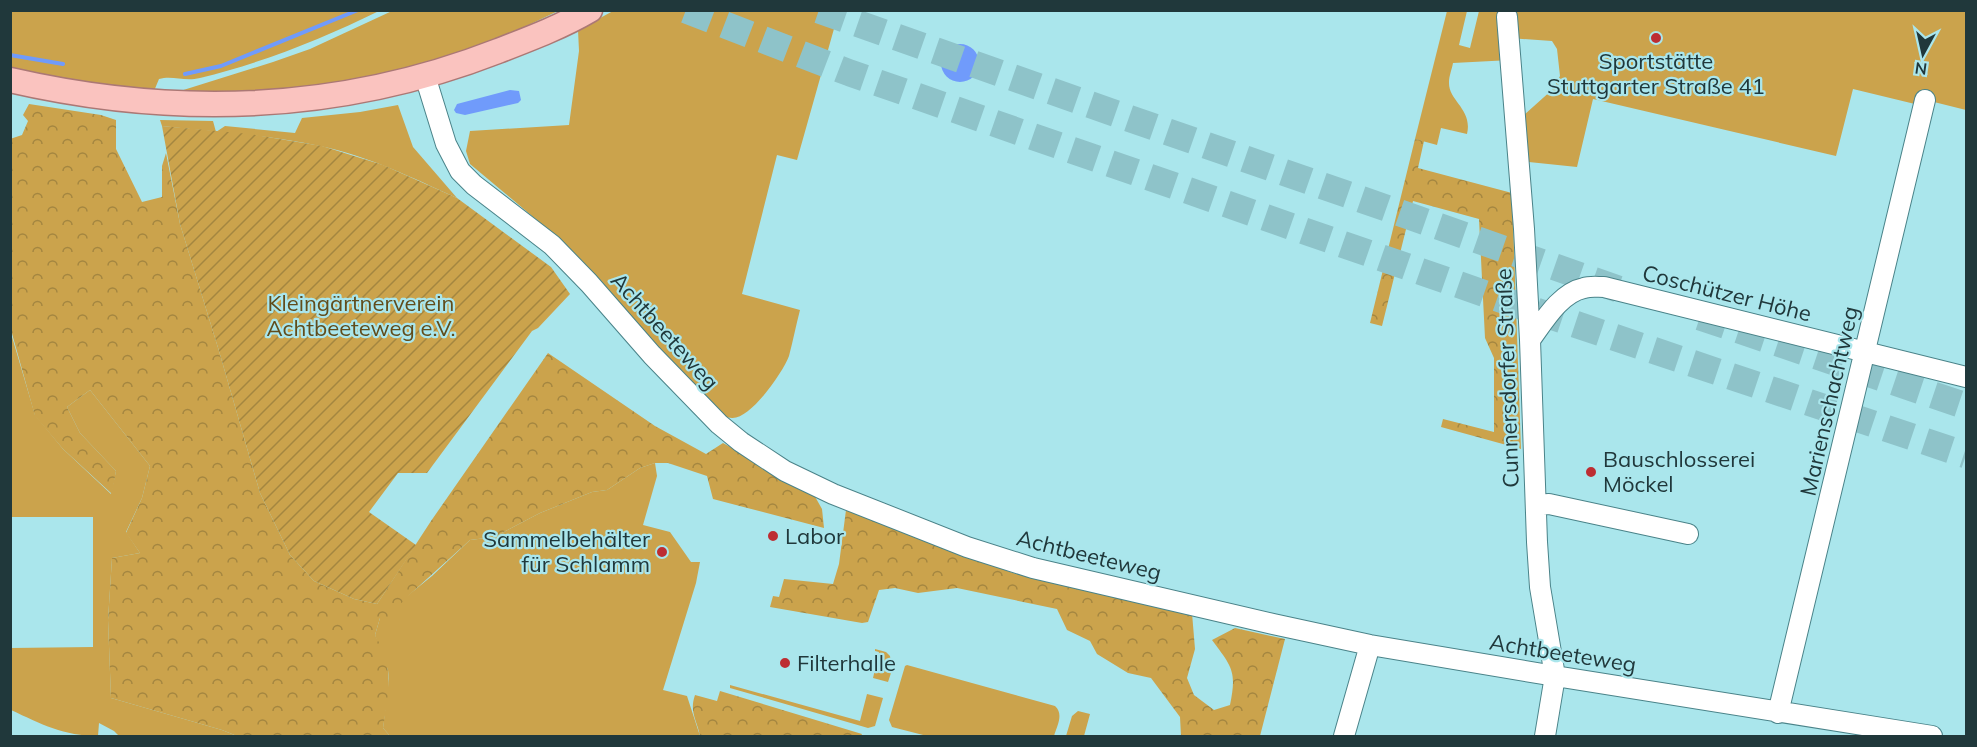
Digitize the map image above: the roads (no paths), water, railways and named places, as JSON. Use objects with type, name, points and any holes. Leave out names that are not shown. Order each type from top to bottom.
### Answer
[{"type":"main road","points":[[10,80],[100,98],[160,104],[216,105],[303,99],[363,90],[471,62],[524,41],[590,10]]},
{"type":"street","name":"Cunnersdorfer Straße","points":[[1507,17],[1524,229],[1540,587],[1555,676],[1545,736]]},
{"type":"street","name":"Achtbeeteweg","points":[[424,76],[446,144],[460,171],[474,185],[552,245],[589,283],[652,355],[719,424],[741,442],[785,471],[881,514],[967,547],[1033,568],[1370,645],[1778,713],[1932,736]]},
{"type":"street","name":"Marienschachtweg","points":[[1778,713],[1925,100]]},
{"type":"street","name":"Coschützer Höhe","points":[[1530,340],[1554,308],[1567,296],[1583,288],[1604,287],[1966,377]]},
{"type":"street","points":[[1536,505],[1549,504],[1688,534]]},
{"type":"street","points":[[1344,736],[1370,645]]},
{"type":"water","points":[[960,44],[973,50],[979,63],[973,76],[960,82],[947,76],[941,63],[947,50]]},
{"type":"water","points":[[510,90],[519,91],[521,100],[518,103],[465,115],[456,113],[454,110],[457,104]]},
{"type":"waterway","points":[[185,74],[221,66],[358,10]]},
{"type":"waterway","points":[[10,55],[63,64]]},
{"type":"tunnel","points":[[686,10],[850,73],[1500,299],[1966,455]]},
{"type":"tunnel","points":[[819,10],[1618,289]]},
{"type":"tunnel","points":[[1700,317],[1966,406]]},
{"type":"place","name":"Sportstätte Stuttgarter Straße 41","points":[[1656,38]]},
{"type":"place","name":"Bauschlosserei Möckel","points":[[1591,472]]},
{"type":"place","name":"Labor","points":[[773,536]]},
{"type":"place","name":"Sammelbehälter für Schlamm","points":[[662,552]]},
{"type":"place","name":"Filterhalle","points":[[785,663]]},
{"type":"park label","name":"Kleingärtnerverein Achtbeeteweg e.V.","points":[[361,316]]}]
